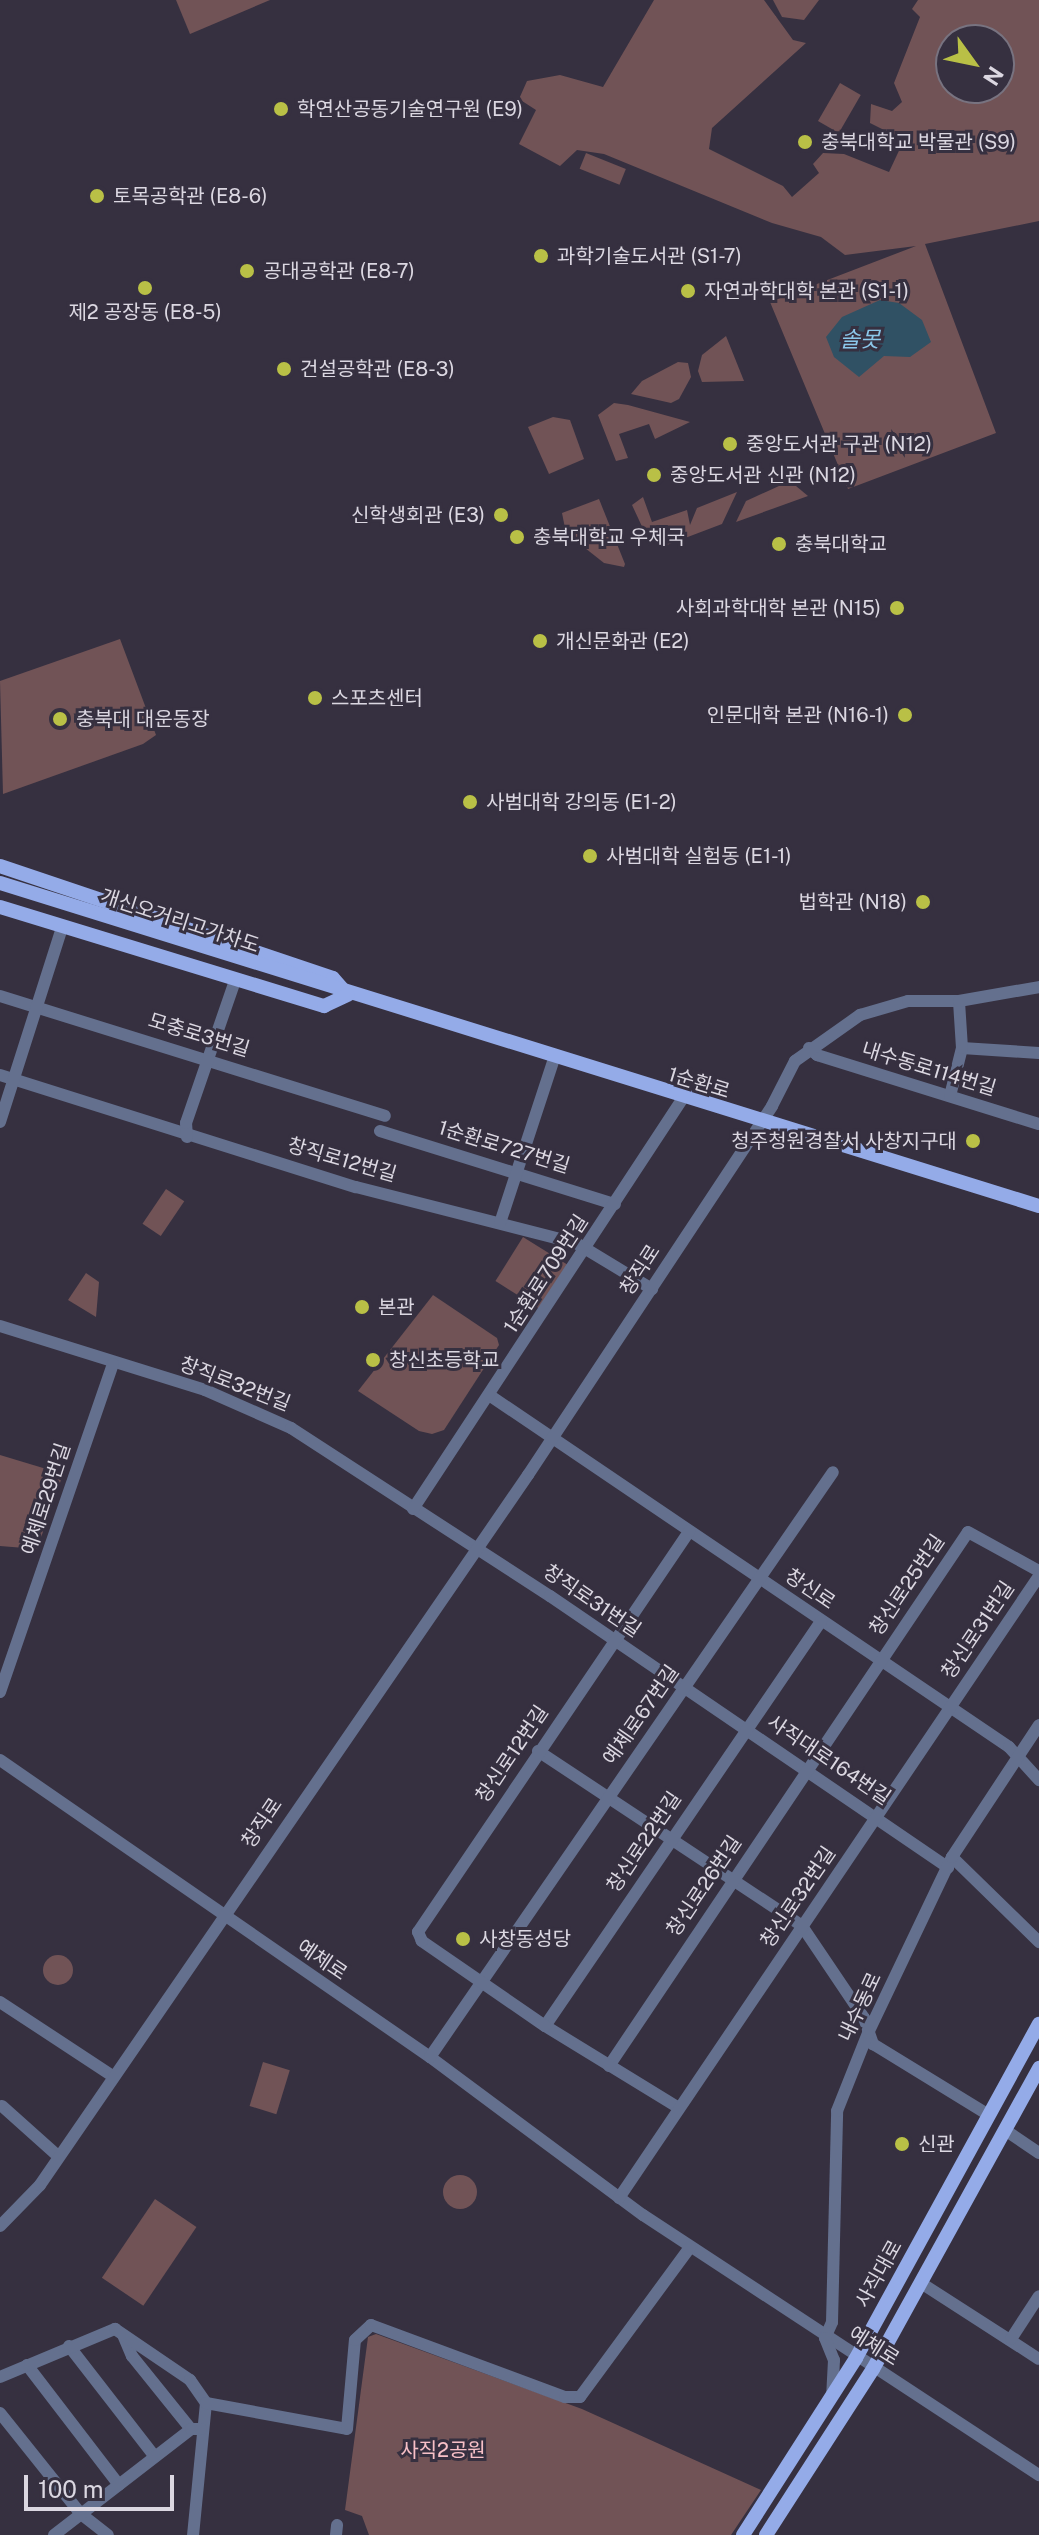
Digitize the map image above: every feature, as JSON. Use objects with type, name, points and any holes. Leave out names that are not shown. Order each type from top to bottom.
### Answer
[{"type":"main road","points":[[0,866],[333,978],[348,995],[324,1006],[0,907]]},
{"type":"main road","name":"개신오거리고가차도","points":[[0,883],[348,995]]},
{"type":"main road","name":"1순환로","points":[[348,995],[1039,1206]]},
{"type":"main road","name":"사직대로","points":[[743,2535],[856,2358],[1039,2024]]},
{"type":"main road","name":"사직대로","points":[[766,2535],[873,2369],[1039,2068]]},
{"type":"street","points":[[0,1122],[62,928]]},
{"type":"street","points":[[187,1137],[186,1123],[235,981]]},
{"type":"street","name":"창직로","points":[[0,2226],[30,2198],[552,1438],[652,1289],[795,1061],[809,1048],[860,1015],[908,1001],[959,1001],[1039,987]]},
{"type":"street","name":"모충로3번길","points":[[0,996],[385,1116]]},
{"type":"street","points":[[950,1096],[962,1048],[959,1001]]},
{"type":"street","name":"내수동로114번길","points":[[809,1048],[1039,1124]]},
{"type":"street","points":[[962,1048],[1039,1053]]},
{"type":"street","points":[[500,1223],[554,1059]]},
{"type":"street","name":"창직로12번길","points":[[0,1075],[187,1137],[587,1248],[652,1289]]},
{"type":"street","name":"1순환로709번길","points":[[413,1509],[682,1099]]},
{"type":"street","name":"1순환로727번길","points":[[380,1131],[518,1171],[615,1204]]},
{"type":"street","name":"창직로32번길","points":[[0,1326],[263,1412],[476,1548]]},
{"type":"street","name":"예체로29번길","points":[[0,1692],[113,1364]]},
{"type":"street","points":[[489,1395],[552,1438]]},
{"type":"street","name":"창신로","points":[[552,1438],[1009,1747],[1039,1780]]},
{"type":"street","name":"예체로67번길","points":[[430,2057],[833,1472]]},
{"type":"street","name":"창신로12번길","points":[[482,1983],[422,1941],[418,1932],[612,1639],[689,1531]]},
{"type":"street","name":"창신로25번길","points":[[880,1661],[968,1532],[1039,1573]]},
{"type":"street","name":"창직로31번길","points":[[476,1548],[684,1689]]},
{"type":"street","name":"창신로31번길","points":[[950,1707],[1039,1573]]},
{"type":"street","name":"창신로22번길","points":[[545,2026],[821,1621]]},
{"type":"street","name":"창신로26번길","points":[[609,2066],[880,1661]]},
{"type":"street","name":"사직대로164번길","points":[[684,1689],[950,1862],[1039,1942]]},
{"type":"street","name":"창신로32번길","points":[[679,2108],[950,1707]]},
{"type":"street","name":"내수동로","points":[[825,2338],[832,2322],[834,2131],[868,2033],[950,1862],[1039,1725]]},
{"type":"street","points":[[538,1751],[672,1836],[802,1926],[864,2018],[873,2044],[989,2115]]},
{"type":"street","name":"예체로","points":[[0,1760],[223,1917],[430,2057],[690,2247],[873,2369],[1037,2470]]},
{"type":"street","points":[[482,1983],[545,2026],[679,2108],[619,2198]]},
{"type":"street","points":[[0,2002],[114,2077]]},
{"type":"street","points":[[2,2106],[58,2156]]},
{"type":"street","points":[[1005,2130],[1039,2153]]},
{"type":"street","points":[[0,2377],[101,2331],[121,2332],[205,2399],[347,2429],[355,2340],[371,2325],[565,2397],[580,2397],[690,2247]]},
{"type":"street","points":[[921,2283],[1039,2359]]},
{"type":"street","points":[[1011,2339],[1039,2296]]},
{"type":"street","points":[[121,2332],[153,2382],[196,2429]]},
{"type":"street","points":[[825,2338],[834,2360],[832,2396]]},
{"type":"street","points":[[69,2346],[155,2457]]},
{"type":"street","points":[[27,2365],[119,2485]]},
{"type":"street","points":[[193,2535],[196,2429],[205,2399]]},
{"type":"street","points":[[0,2413],[81,2514],[108,2535]]},
{"type":"street","points":[[54,2535],[196,2429]]},
{"type":"green space","points":[[176,0],[270,0],[190,34]]},
{"type":"green space","points":[[654,0],[764,0],[793,40],[806,43],[712,128],[709,149],[783,186],[792,197],[819,173],[813,164],[823,153],[844,154],[889,172],[904,140],[870,123],[871,104],[892,111],[902,102],[894,83],[920,17],[912,9],[918,0],[1039,0],[1039,221],[925,244],[996,433],[848,489],[770,302],[916,246],[845,255],[821,237],[772,223],[604,154],[577,150],[560,166],[519,144],[536,110],[519,99],[527,81],[560,75],[603,87]]},
{"type":"green space","points":[[773,0],[819,0],[804,20],[782,17]]},
{"type":"green space","points":[[840,83],[861,95],[839,133],[818,121]]},
{"type":"green space","points":[[586,153],[626,169],[620,185],[580,169]]},
{"type":"green space","points":[[726,336],[744,381],[702,382],[698,371],[702,355]]},
{"type":"green space","points":[[678,362],[688,363],[691,377],[679,399],[671,403],[631,394],[642,381]]},
{"type":"green space","points":[[614,403],[690,422],[655,439],[649,424],[619,434],[628,458],[616,461],[598,415]]},
{"type":"green space","points":[[553,417],[570,420],[584,459],[549,474],[528,427]]},
{"type":"green space","points":[[790,481],[808,496],[736,522],[746,501]]},
{"type":"green space","points":[[737,492],[722,524],[664,546],[645,533],[632,505],[643,497],[652,522],[687,510],[690,525],[697,508]]},
{"type":"green space","points":[[599,499],[624,567],[604,563],[566,533],[562,513]]},
{"type":"green space","points":[[120,639],[156,735],[143,744],[3,794],[0,681]]},
{"type":"green space","points":[[166,1189],[184,1201],[161,1236],[143,1224]]},
{"type":"green space","points":[[523,1237],[568,1265],[540,1309],[495,1281]]},
{"type":"green space","points":[[86,1273],[99,1282],[96,1317],[68,1300]]},
{"type":"green space","points":[[433,1295],[497,1338],[499,1345],[444,1430],[432,1434],[419,1431],[358,1391]]},
{"type":"green space","points":[[0,1455],[63,1474],[37,1549],[0,1546]]},
{"type":"green space","points":[[58,1955],[69,1959],[73,1970],[69,1981],[58,1985],[47,1981],[43,1970],[47,1959]]},
{"type":"green space","points":[[263,2062],[290,2070],[276,2114],[250,2106]]},
{"type":"green space","points":[[460,2175],[472,2180],[477,2192],[472,2204],[460,2209],[448,2204],[443,2192],[448,2180]]},
{"type":"green space","points":[[155,2199],[196,2227],[143,2306],[102,2278]]},
{"type":"green space","name":"사직2공원","points":[[376,2334],[582,2409],[761,2490],[731,2535],[369,2535],[362,2516],[345,2510],[368,2337]]},
{"type":"water","name":"솔못","points":[[880,300],[899,303],[922,320],[931,342],[910,357],[884,356],[859,377],[834,357],[826,337],[842,317]]},
{"type":"place","name":"학연산공동기술연구원 (E9)","points":[[281,109]]},
{"type":"place","name":"충북대학교 박물관 (S9)","points":[[805,142]]},
{"type":"place","name":"토목공학관 (E8-6)","points":[[97,196]]},
{"type":"place","name":"과학기술도서관 (S1-7)","points":[[541,256]]},
{"type":"place","name":"공대공학관 (E8-7)","points":[[247,271]]},
{"type":"place","name":"제2 공장동 (E8-5)","points":[[145,288]]},
{"type":"place","name":"자연과학대학 본관 (S1-1)","points":[[688,291]]},
{"type":"place","name":"건설공학관 (E8-3)","points":[[284,369]]},
{"type":"place","name":"중앙도서관 구관 (N12)","points":[[730,444]]},
{"type":"place","name":"중앙도서관 신관 (N12)","points":[[654,475]]},
{"type":"place","name":"신학생회관 (E3)","points":[[501,515]]},
{"type":"place","name":"충북대학교 우체국","points":[[517,537]]},
{"type":"place","name":"충북대학교","points":[[779,544]]},
{"type":"place","name":"사회과학대학 본관 (N15)","points":[[897,608]]},
{"type":"place","name":"개신문화관 (E2)","points":[[540,641]]},
{"type":"place","name":"스포츠센터","points":[[315,698]]},
{"type":"place","name":"인문대학 본관 (N16-1)","points":[[905,715]]},
{"type":"place","name":"충북대 대운동장","points":[[60,719]]},
{"type":"place","name":"사범대학 강의동 (E1-2)","points":[[470,802]]},
{"type":"place","name":"사범대학 실험동 (E1-1)","points":[[590,856]]},
{"type":"place","name":"법학관 (N18)","points":[[923,902]]},
{"type":"place","name":"청주청원경찰서 사창지구대","points":[[973,1141]]},
{"type":"place","name":"본관","points":[[362,1307]]},
{"type":"place","name":"창신초등학교","points":[[373,1360]]},
{"type":"place","name":"사창동성당","points":[[463,1939]]},
{"type":"place","name":"신관","points":[[902,2144]]}]
